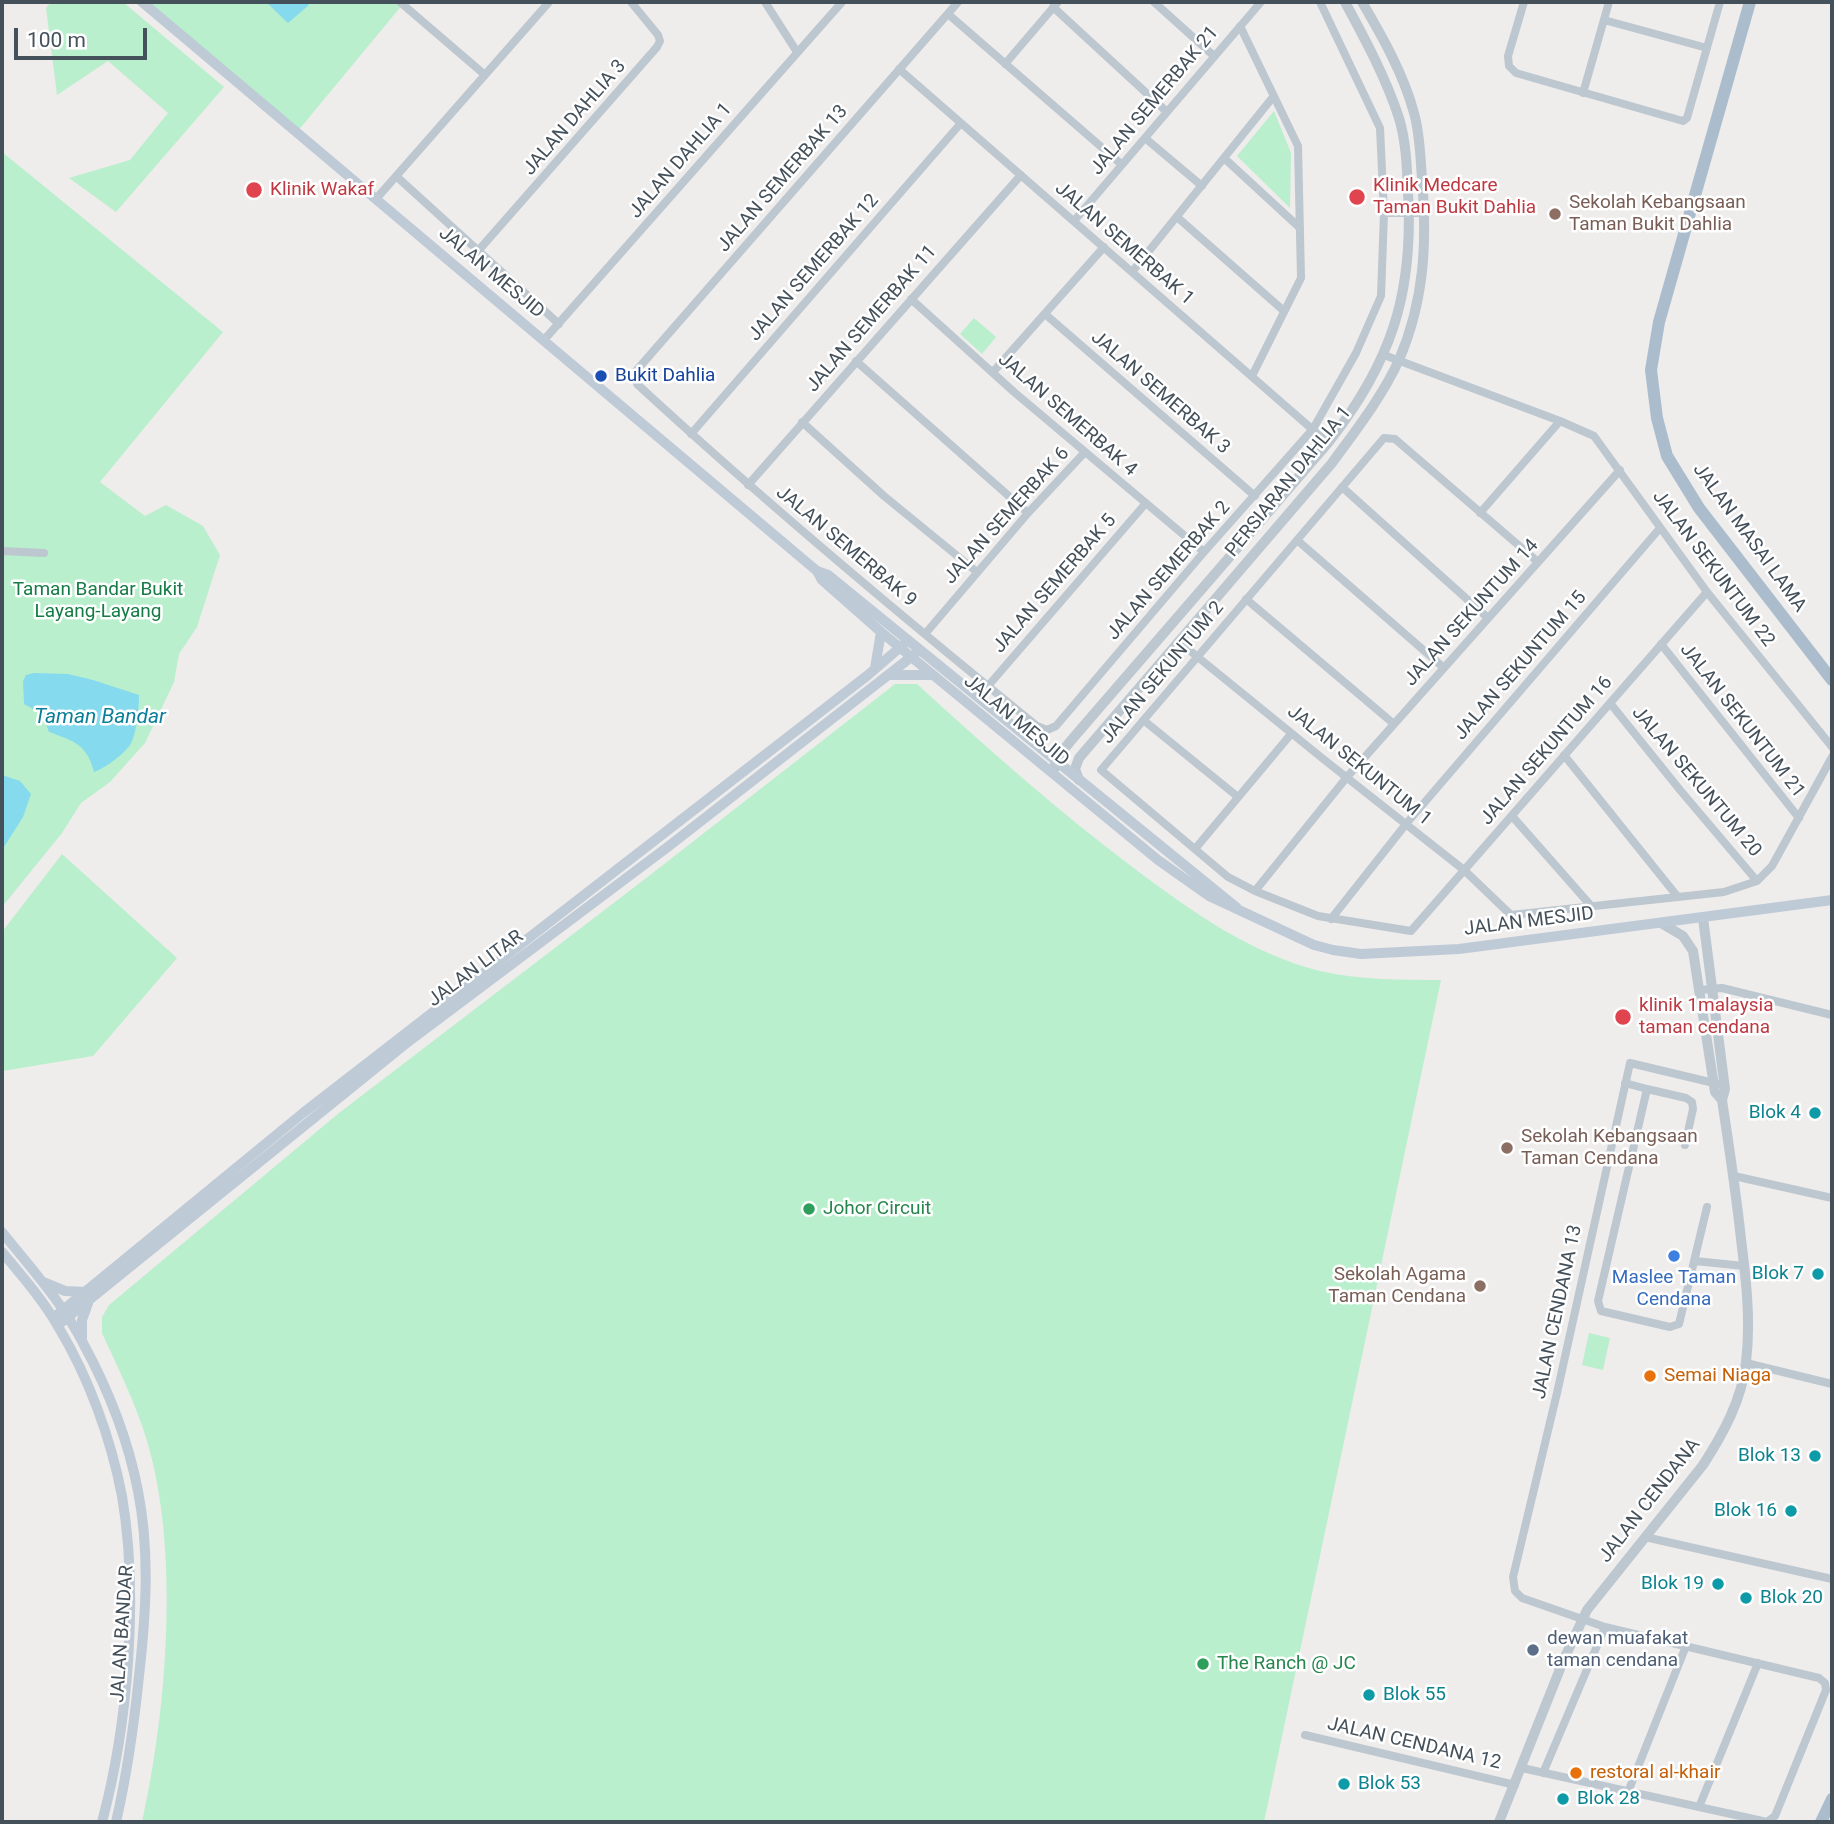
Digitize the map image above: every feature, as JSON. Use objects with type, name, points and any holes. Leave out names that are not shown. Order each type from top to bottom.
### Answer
[{"type":"main road","name":"JALAN MESJID","points":[[142,2],[817,571],[828,575],[922,650],[1237,908]]},
{"type":"main road","name":"JALAN MASAI LAMA","points":[[1751,2],[1659,322],[1651,370],[1652,382],[1657,418],[1667,456],[1681,480],[1699,508],[1832,680]]},
{"type":"main road","name":"JALAN MESJID","points":[[817,571],[822,580],[881,632],[1158,860],[1209,896],[1314,945],[1361,954],[1459,949],[1832,900]]},
{"type":"main road","points":[[874,670],[881,632]]},
{"type":"main road","name":"JALAN LITAR","points":[[88,1296],[303,1113],[874,670],[909,640]]},
{"type":"main road","name":"JALAN LITAR","points":[[60,1318],[404,1045],[669,846],[922,650]]},
{"type":"main road","points":[[889,675],[932,675]]},
{"type":"main road","name":"JALAN BANDAR","points":[[2,1232],[43,1282],[60,1318],[106,1436],[121,1496],[130,1597],[121,1727],[114,1777],[102,1822]]},
{"type":"main road","name":"JALAN BANDAR","points":[[2,1252],[82,1340],[121,1429],[138,1491],[146,1552],[145,1618],[134,1727],[116,1822]]},
{"type":"main road","points":[[43,1282],[88,1296],[82,1320],[82,1340]]},
{"type":"main road","points":[[121,1727],[134,1727]]},
{"type":"main road","points":[[1821,1822],[1832,1800]]},
{"type":"street","points":[[376,199],[549,2]]},
{"type":"street","name":"JALAN DAHLIA 3","points":[[478,251],[659,45],[657,35],[631,2]]},
{"type":"street","points":[[765,2],[797,52]]},
{"type":"street","name":"JALAN DAHLIA 1","points":[[544,340],[842,2]]},
{"type":"street","name":"JALAN SEMERBAK 13","points":[[635,379],[636,372],[958,2]]},
{"type":"street","points":[[1154,2],[1214,56]]},
{"type":"street","name":"JALAN SEMERBAK 21","points":[[1074,221],[1261,2]]},
{"type":"street","name":"JALAN SEMERBAK 2","points":[[1047,730],[1056,726],[1313,429],[1356,353],[1381,296],[1384,213],[1380,128],[1320,2]]},
{"type":"street","name":"PERSIARAN DAHLIA 1","points":[[1055,760],[1350,415],[1384,355],[1396,326],[1410,242],[1404,134],[1399,116],[1367,43],[1345,2]]},
{"type":"street","name":"PERSIARAN DAHLIA 1","points":[[1079,780],[1076,764],[1332,463],[1364,420],[1398,361],[1417,307],[1424,265],[1425,213],[1418,134],[1414,111],[1386,46],[1362,2]]},
{"type":"street","points":[[1524,2],[1508,56],[1509,66],[1520,75],[1683,121],[1687,118],[1720,2]]},
{"type":"street","points":[[1583,93],[1609,2]]},
{"type":"street","points":[[402,3],[485,75]]},
{"type":"street","points":[[1005,64],[1056,5],[1167,112]]},
{"type":"street","points":[[948,14],[1121,164]]},
{"type":"street","points":[[1604,20],[1707,48]]},
{"type":"street","points":[[1240,26],[1298,146],[1301,278],[1252,376]]},
{"type":"street","name":"JALAN SEMERBAK 1","points":[[899,69],[1328,443]]},
{"type":"street","points":[[1132,272],[1273,97]]},
{"type":"street","name":"JALAN SEMERBAK 12","points":[[691,434],[961,123]]},
{"type":"street","points":[[1144,138],[1202,186]]},
{"type":"street","points":[[1224,158],[1300,228]]},
{"type":"street","name":"JALAN SEMERBAK 11","points":[[748,485],[1021,175]]},
{"type":"street","points":[[396,176],[559,324]]},
{"type":"street","points":[[1384,213],[1425,213]]},
{"type":"street","points":[[1177,217],[1284,311]]},
{"type":"street","points":[[993,372],[1104,247]]},
{"type":"street","name":"JALAN SEMERBAK 4","points":[[911,299],[1204,552]]},
{"type":"street","name":"JALAN SEMERBAK 3","points":[[1045,314],[1255,496]]},
{"type":"street","name":"JALAN SEKUNTUM 22","points":[[1384,355],[1589,432],[1620,470],[1707,592],[1832,747]]},
{"type":"street","points":[[856,361],[1028,513]]},
{"type":"street","name":"JALAN SEMERBAK 9","points":[[635,379],[637,384],[748,485],[988,686],[1037,726],[1047,730]]},
{"type":"street","points":[[1538,562],[1480,513],[1560,421]]},
{"type":"street","points":[[802,422],[884,496],[977,572]]},
{"type":"street","name":"JALAN SEKUNTUM 2","points":[[1411,931],[1331,919],[1286,905],[1228,877],[1101,770],[1384,438],[1392,438],[1480,513]]},
{"type":"street","name":"JALAN SEMERBAK 6","points":[[925,634],[1028,513],[1085,452]]},
{"type":"street","name":"JALAN SEKUNTUM 14","points":[[1255,891],[1347,777],[1620,470]]},
{"type":"street","points":[[1342,486],[1488,618]]},
{"type":"street","name":"JALAN SEMERBAK 5","points":[[988,686],[1146,503]]},
{"type":"street","name":"JALAN SEKUNTUM 15","points":[[1331,919],[1406,824],[1660,528]]},
{"type":"street","points":[[1297,540],[1444,668]]},
{"type":"street","points":[[2,551],[44,553]]},
{"type":"street","name":"JALAN SEKUNTUM 16","points":[[1411,931],[1707,592]]},
{"type":"street","points":[[1246,599],[1394,724]]},
{"type":"street","name":"JALAN SEKUNTUM 1","points":[[1178,641],[1464,870],[1506,912],[1517,916],[1592,907]]},
{"type":"street","name":"JALAN SEKUNTUM 21","points":[[1661,645],[1799,818]]},
{"type":"street","name":"JALAN SEKUNTUM 20","points":[[1610,703],[1757,881]]},
{"type":"street","points":[[1147,723],[1238,797]]},
{"type":"street","points":[[1195,849],[1291,734]]},
{"type":"street","points":[[1074,737],[1075,749],[1088,749]]},
{"type":"street","points":[[1564,755],[1677,896]]},
{"type":"street","points":[[1512,816],[1592,907],[1724,892],[1757,881],[1772,866],[1832,757]]},
{"type":"street","points":[[1055,760],[1055,776]]},
{"type":"street","name":"JALAN CENDANA","points":[[1499,1822],[1582,1619],[1591,1603],[1718,1443],[1733,1411],[1746,1363],[1748,1307],[1723,1100],[1715,1092],[1719,1084],[1706,989],[1703,918]]},
{"type":"street","name":"JALAN CENDANA","points":[[1661,923],[1683,936],[1693,951],[1706,989]]},
{"type":"street","points":[[1706,989],[1719,987],[1832,1015]]},
{"type":"street","points":[[1685,1145],[1693,1110],[1692,1102],[1686,1098],[1625,1083],[1630,1063],[1719,1084]]},
{"type":"street","name":"JALAN CENDANA 13","points":[[1625,1083],[1513,1582],[1522,1598],[1605,1627],[1816,1677],[1825,1683],[1826,1690],[1775,1816],[1770,1821],[1761,1821]]},
{"type":"street","points":[[1647,1089],[1598,1301],[1599,1308],[1626,1317],[1670,1327],[1677,1326],[1681,1321],[1707,1208]]},
{"type":"street","points":[[1734,1176],[1832,1198]]},
{"type":"street","points":[[1695,1261],[1744,1266]]},
{"type":"street","points":[[1746,1363],[1832,1384]]},
{"type":"street","points":[[1645,1537],[1832,1579]]},
{"type":"street","points":[[1543,1773],[1605,1627]]},
{"type":"street","points":[[1628,1792],[1686,1646]]},
{"type":"street","points":[[1699,1807],[1758,1663]]},
{"type":"street","name":"JALAN CENDANA 12","points":[[1305,1735],[1515,1785]]},
{"type":"street","points":[[1522,1768],[1761,1821]]},
{"type":"green space","points":[[51,2],[123,2],[224,87],[116,212],[69,178],[130,160],[168,113],[108,61],[57,95],[46,8]]},
{"type":"green space","points":[[142,2],[400,2],[403,4],[297,132]]},
{"type":"green space","points":[[1274,111],[1291,153],[1290,208],[1237,156]]},
{"type":"green space","name":"Taman Bandar Bukit Layang-Layang","points":[[2,152],[223,332],[100,482],[145,516],[166,505],[203,526],[220,555],[197,627],[179,654],[174,682],[145,743],[110,782],[81,803],[62,833],[2,907]]},
{"type":"green space","points":[[974,318],[996,337],[982,354],[960,334]]},
{"type":"green space","name":"Johor Circuit","points":[[895,684],[917,684],[1024,780],[1107,847],[1178,900],[1246,942],[1295,963],[1335,974],[1380,979],[1441,980],[1264,1822],[142,1822],[151,1778],[163,1682],[167,1581],[164,1531],[147,1441],[102,1333],[102,1317],[109,1305],[339,1113]]},
{"type":"green space","points":[[62,854],[177,958],[93,1056],[3,1071],[2,932]]},
{"type":"green space","points":[[1589,1333],[1610,1338],[1603,1370],[1582,1365]]},
{"type":"water","points":[[266,2],[307,2],[309,5],[288,23]]},
{"type":"water","name":"Taman Bandar","points":[[68,674],[139,695],[136,728],[130,745],[114,761],[94,772],[83,749],[72,741],[49,732],[42,714],[24,704],[23,681],[26,675]]},
{"type":"water","name":"Taman Bandar","points":[[2,775],[20,781],[31,794],[23,817],[2,850]]},
{"type":"place","name":"Klinik Wakaf","points":[[254,190]]},
{"type":"place","name":"Klinik Medcare Taman Bukit Dahlia","points":[[1357,197]]},
{"type":"place","name":"Sekolah Kebangsaan Taman Bukit Dahlia","points":[[1555,214]]},
{"type":"place","name":"Bukit Dahlia","points":[[601,376]]},
{"type":"place","name":"klinik 1malaysia taman cendana","points":[[1623,1017]]},
{"type":"place","name":"Blok 4","points":[[1815,1113]]},
{"type":"place","name":"Sekolah Kebangsaan Taman Cendana","points":[[1507,1148]]},
{"type":"place","name":"Johor Circuit","points":[[809,1209]]},
{"type":"place","name":"Maslee Taman Cendana","points":[[1674,1256]]},
{"type":"place","name":"Blok 7","points":[[1818,1274]]},
{"type":"place","name":"Sekolah Agama Taman Cendana","points":[[1480,1286]]},
{"type":"place","name":"Semai Niaga","points":[[1650,1376]]},
{"type":"place","name":"Blok 13","points":[[1815,1456]]},
{"type":"place","name":"Blok 16","points":[[1791,1511]]},
{"type":"place","name":"Blok 19","points":[[1718,1584]]},
{"type":"place","name":"Blok 20","points":[[1746,1598]]},
{"type":"place","name":"dewan muafakat taman cendana","points":[[1533,1650]]},
{"type":"place","name":"The Ranch @ JC","points":[[1203,1664]]},
{"type":"place","name":"Blok 55","points":[[1369,1695]]},
{"type":"place","name":"restoral al-khair","points":[[1576,1773]]},
{"type":"place","name":"Blok 53","points":[[1344,1784]]},
{"type":"place","name":"Blok 28","points":[[1563,1799]]}]
